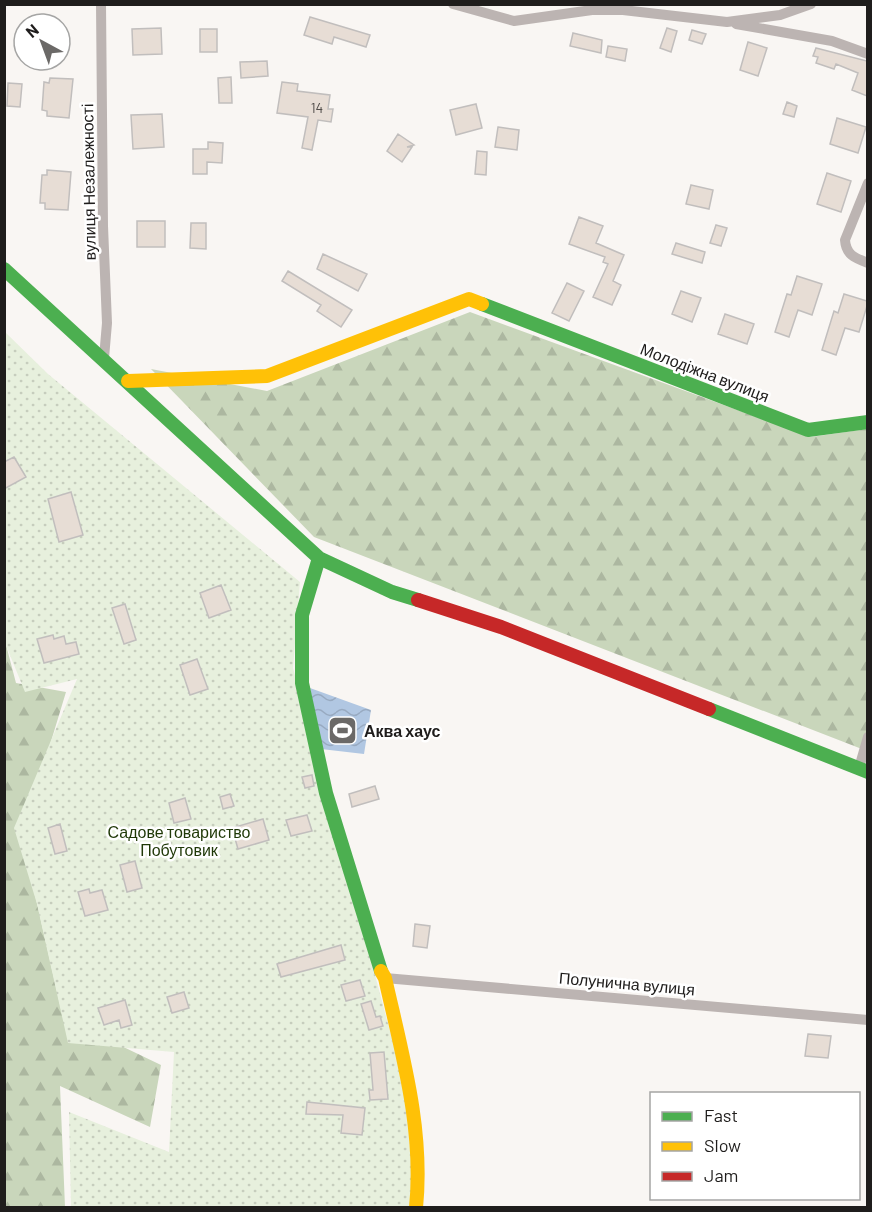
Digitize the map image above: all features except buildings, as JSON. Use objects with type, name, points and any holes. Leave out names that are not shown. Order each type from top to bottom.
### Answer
[{"type":"street","name":"вулиця Незалежності","points":[[101,4],[103,226],[107,323],[105,358]]},
{"type":"street","points":[[453,4],[514,21],[602,10],[727,22],[832,41],[867,54]]},
{"type":"street","points":[[727,22],[780,15],[812,4]]},
{"type":"street","points":[[867,183],[845,240],[846,249],[853,257],[867,263]]},
{"type":"street","points":[[4,269],[105,358],[320,558],[392,592],[501,627],[863,770],[867,737]]},
{"type":"street","name":"Молодіжна вулиця","points":[[128,381],[267,376],[469,299],[808,430],[867,422]]},
{"type":"street","points":[[320,558],[302,615],[302,682],[326,793],[378,966],[385,978],[419,1144],[420,1188],[416,1208]]},
{"type":"street","name":"Полунична вулиця","points":[[385,978],[867,1020]]},
{"type":"green space","points":[[470,312],[811,437],[867,429],[867,751],[314,537],[151,369],[267,391]]},
{"type":"green space","name":"Садове товариство Побутовик","points":[[4,331],[48,374],[300,582],[293,668],[406,1091],[417,1168],[410,1207],[71,1207],[69,1112],[169,1152],[174,1052],[68,1043],[37,904],[14,828],[77,679],[25,692],[5,643]]},
{"type":"green space","points":[[4,637],[16,683],[66,692],[22,837],[63,1018],[161,1065],[150,1127],[60,1086],[65,1207],[5,1207]]},
{"type":"water","name":"Аква хаус","points":[[310,688],[371,710],[364,754],[321,749]]},
{"type":"traffic: fast","points":[[4,269],[319,558],[392,592],[418,600]]},
{"type":"traffic: fast","points":[[482,304],[808,430],[868,422]]},
{"type":"traffic: fast","points":[[319,558],[302,615],[302,683],[326,793],[381,971]]},
{"type":"traffic: fast","points":[[709,709],[868,772]]},
{"type":"traffic: slow","points":[[128,381],[267,376],[469,299],[482,304]]},
{"type":"traffic: slow","points":[[381,971],[385,978],[410,1092],[417,1149],[416,1208]]},
{"type":"traffic: jam","points":[[418,600],[501,627],[709,709]]},
{"type":"place","name":"Аква хаус","points":[[343,730]]}]
